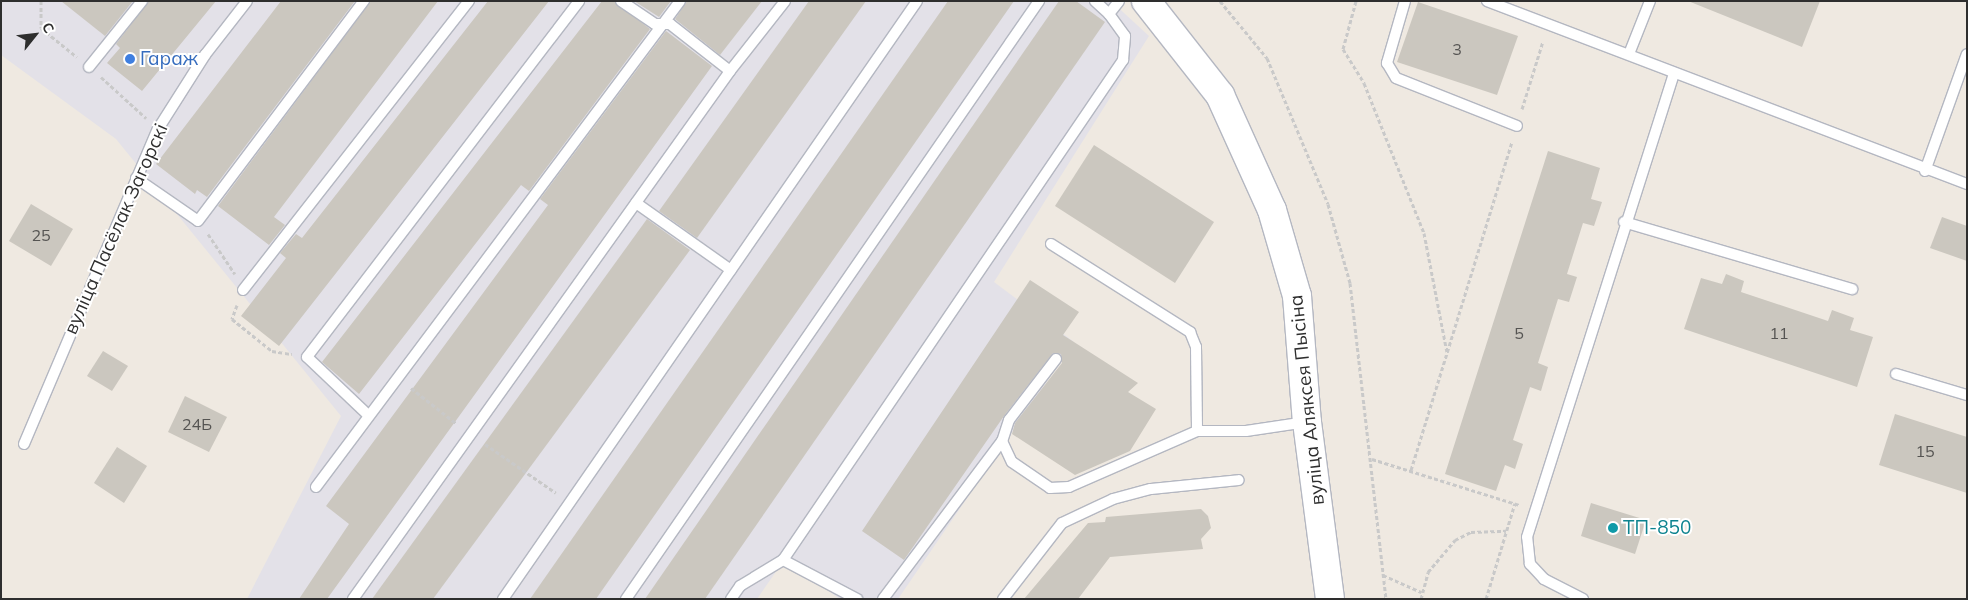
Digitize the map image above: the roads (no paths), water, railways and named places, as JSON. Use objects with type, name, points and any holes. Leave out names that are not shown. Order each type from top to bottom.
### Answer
[{"type":"main road","name":"вуліца Аляксея Пысіна","points":[[1146,1],[1220,95],[1272,210],[1297,296],[1307,422],[1330,599]]},
{"type":"lane","points":[[90,67],[142,1]]},
{"type":"lane","name":"вуліца Пасёлак Загорскі","points":[[24,444],[158,129],[205,55],[247,1]]},
{"type":"lane","points":[[136,178],[198,221],[364,1]]},
{"type":"lane","points":[[243,290],[469,1]]},
{"type":"lane","points":[[368,415],[307,357],[579,1]]},
{"type":"lane","points":[[620,1],[662,25],[670,24],[730,71]]},
{"type":"lane","points":[[316,487],[368,415],[680,1]]},
{"type":"lane","points":[[353,599],[730,71],[785,1]]},
{"type":"lane","points":[[504,599],[917,1]]},
{"type":"lane","points":[[626,599],[1039,1]]},
{"type":"lane","points":[[731,599],[740,586],[784,560],[1123,60],[1125,36],[1109,14],[1095,1]]},
{"type":"lane","points":[[1109,14],[1119,1]]},
{"type":"lane","points":[[1405,1],[1388,63],[1396,78],[1517,126]]},
{"type":"lane","points":[[1488,1],[1926,171],[1967,184]]},
{"type":"lane","points":[[1628,54],[1650,1]]},
{"type":"lane","points":[[1926,171],[1967,54]]},
{"type":"lane","points":[[1583,599],[1544,580],[1530,564],[1528,537],[1624,222],[1674,73]]},
{"type":"lane","points":[[636,203],[731,270]]},
{"type":"lane","points":[[1624,222],[1852,289]]},
{"type":"lane","points":[[1051,244],[1190,332],[1196,347],[1197,431]]},
{"type":"lane","points":[[883,599],[1002,441],[1009,420],[1056,359]]},
{"type":"lane","points":[[1896,374],[1967,395]]},
{"type":"lane","points":[[1002,441],[1012,462],[1050,488],[1070,487],[1197,431],[1246,431],[1307,422]]},
{"type":"lane","points":[[1003,599],[1062,523],[1113,499],[1151,489],[1238,480]]},
{"type":"lane","points":[[784,560],[857,599]]},
{"type":"place","name":"Гараж","points":[[130,59]]},
{"type":"place","name":"ТП-850","points":[[1613,528]]}]
